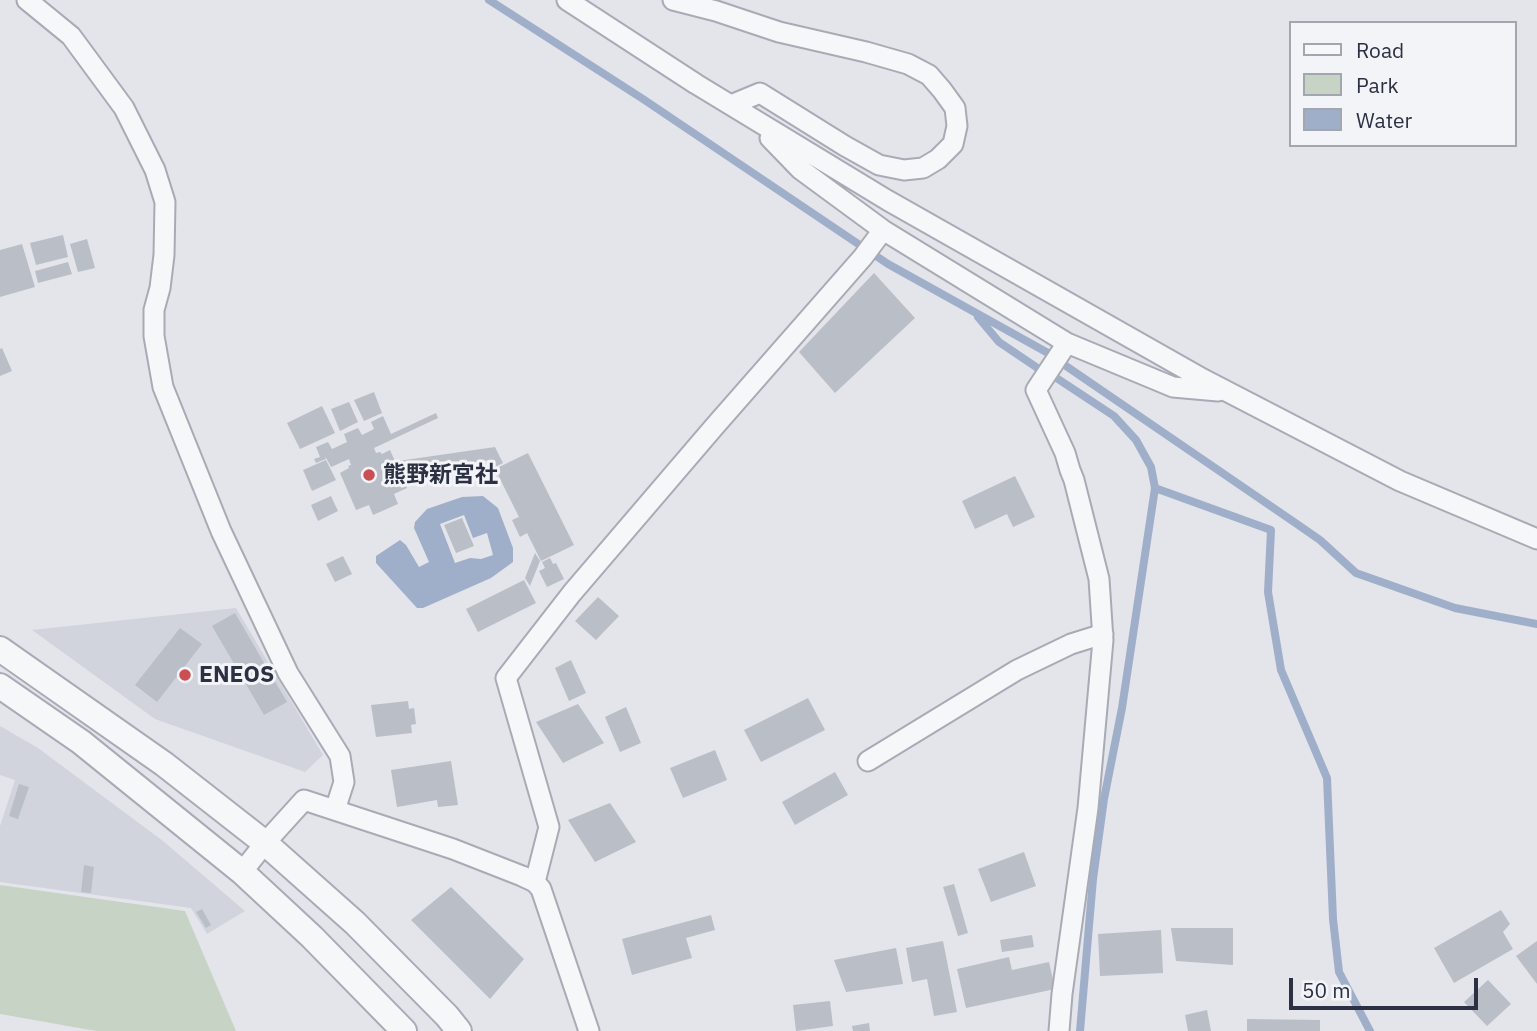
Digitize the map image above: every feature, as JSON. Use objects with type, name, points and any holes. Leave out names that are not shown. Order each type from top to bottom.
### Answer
[{"type":"street","points":[[27,0],[71,36],[124,108],[155,170],[165,202],[164,255],[154,310],[154,336],[163,387],[221,531],[288,673],[340,755],[344,782],[335,810]]},
{"type":"street","points":[[568,0],[751,118],[899,207],[1061,299],[1230,393],[1400,481],[1537,539]]},
{"type":"street","points":[[673,0],[716,10],[779,32],[908,64],[929,75],[942,90],[955,108],[957,126],[953,144],[938,159],[923,168],[904,170],[880,165],[760,93],[731,105]]},
{"type":"street","points":[[751,118],[873,243],[1067,343],[1173,387],[1230,393]]},
{"type":"street","points":[[535,882],[549,827],[506,678],[572,593],[873,243]]},
{"type":"street","points":[[1059,1031],[1088,807],[1103,634],[1099,579],[1074,480],[1036,390],[1067,343]]},
{"type":"street","points":[[868,761],[1017,670],[1071,644],[1103,634]]},
{"type":"street","points":[[0,649],[164,764],[265,843],[355,923],[459,1031]]},
{"type":"street","points":[[0,687],[81,742],[242,873],[312,937],[404,1031]]},
{"type":"street","points":[[242,873],[304,800],[453,849],[535,882],[541,889],[589,1031]]},
{"type":"shaded area","name":"ENEOS","points":[[236,608],[323,755],[305,772],[155,719],[32,630]]},
{"type":"shaded area","points":[[0,726],[38,748],[163,841],[245,911],[207,934],[191,908],[0,882],[0,826],[15,780],[0,775]]},
{"type":"green space","points":[[0,885],[185,911],[236,1031],[96,1031],[0,1014]]},
{"type":"water","points":[[483,496],[498,508],[513,548],[513,562],[491,578],[423,608],[417,608],[376,563],[376,556],[400,540],[419,567],[429,562],[414,528],[415,522],[427,509],[462,497]],"holes":[[[464,515],[473,538],[487,533],[493,555],[455,563],[440,524]]]},
{"type":"building","points":[[63,235],[68,257],[36,265],[30,243]]},
{"type":"building","points":[[87,239],[95,268],[78,272],[70,244]]},
{"type":"building","points":[[22,244],[35,287],[0,297],[0,250]]},
{"type":"building","points":[[68,262],[72,274],[38,283],[35,271]]},
{"type":"building","points":[[874,273],[915,318],[835,393],[799,352]]},
{"type":"building","points":[[2,348],[12,371],[0,376],[0,349]]},
{"type":"building","points":[[374,392],[382,413],[364,421],[354,400]]},
{"type":"building","points":[[349,402],[358,422],[340,431],[331,409]]},
{"type":"building","points":[[322,406],[335,433],[300,449],[287,423]]},
{"type":"building","points":[[436,413],[438,418],[374,448],[376,453],[382,454],[390,450],[407,488],[394,494],[398,504],[373,515],[369,505],[356,510],[340,473],[351,465],[349,459],[331,467],[325,456],[326,459],[316,463],[314,459],[320,457],[316,447],[328,442],[332,449],[347,442],[344,434],[358,428],[362,435],[374,429],[371,422],[383,416],[391,434]]},
{"type":"building","points":[[495,447],[503,463],[493,468],[490,460],[402,472],[398,461]]},
{"type":"building","points":[[528,453],[574,545],[541,561],[527,533],[520,537],[512,520],[519,517],[495,469]]},
{"type":"building","points":[[326,460],[336,480],[312,491],[303,470]]},
{"type":"building","points":[[1015,476],[1035,517],[1013,527],[1007,514],[975,529],[962,501]]},
{"type":"building","points":[[331,496],[338,511],[318,521],[311,505]]},
{"type":"building","points":[[462,518],[474,546],[456,553],[444,525]]},
{"type":"building","points":[[535,553],[540,561],[530,586],[525,578]]},
{"type":"building","points":[[343,556],[352,574],[335,582],[326,564]]},
{"type":"building","points":[[550,558],[553,564],[556,563],[564,579],[547,587],[539,571],[545,568],[542,562]]},
{"type":"building","points":[[524,580],[536,603],[478,632],[466,609]]},
{"type":"building","points":[[598,597],[619,616],[596,640],[575,621]]},
{"type":"building","points":[[235,613],[287,702],[264,715],[212,626]]},
{"type":"building","points":[[180,628],[202,644],[157,702],[135,685]]},
{"type":"building","points":[[571,660],[586,693],[569,701],[555,668]]},
{"type":"building","points":[[808,698],[825,730],[761,762],[744,730]]},
{"type":"building","points":[[408,701],[409,709],[414,708],[416,724],[411,725],[412,733],[376,737],[371,705]]},
{"type":"building","points":[[578,704],[604,743],[563,763],[536,722]]},
{"type":"building","points":[[626,707],[641,743],[620,752],[605,717]]},
{"type":"building","points":[[715,750],[727,780],[683,798],[670,768]]},
{"type":"building","points":[[451,761],[458,805],[438,807],[437,800],[397,807],[391,770]]},
{"type":"building","points":[[835,772],[848,795],[795,825],[782,802]]},
{"type":"building","points":[[19,784],[29,787],[18,819],[9,816]]},
{"type":"building","points":[[610,803],[636,842],[595,862],[568,820]]},
{"type":"building","points":[[1024,852],[1036,886],[991,902],[978,869]]},
{"type":"building","points":[[84,865],[94,867],[91,893],[81,892]]},
{"type":"building","points":[[954,884],[968,933],[958,936],[943,887]]},
{"type":"building","points":[[451,887],[524,959],[490,999],[411,920]]},
{"type":"building","points":[[202,909],[211,925],[206,928],[196,912]]},
{"type":"building","points":[[1501,910],[1510,924],[1503,932],[1513,949],[1454,983],[1434,948]]},
{"type":"building","points":[[711,915],[715,930],[686,938],[692,958],[632,975],[622,939]]},
{"type":"building","points":[[1171,928],[1233,928],[1233,965],[1176,961]]},
{"type":"building","points":[[1161,930],[1163,973],[1100,976],[1098,934]]},
{"type":"building","points":[[1032,935],[1034,947],[1002,952],[1000,940]]},
{"type":"building","points":[[943,941],[957,1012],[934,1016],[927,979],[912,982],[906,948]]},
{"type":"building","points":[[1537,941],[1537,984],[1516,956]]},
{"type":"building","points":[[896,948],[903,984],[846,992],[834,960]]},
{"type":"building","points":[[1009,957],[1012,970],[1049,962],[1055,989],[966,1008],[957,969]]},
{"type":"building","points":[[1488,980],[1511,1004],[1487,1026],[1464,1002]]},
{"type":"building","points":[[830,1001],[833,1026],[796,1031],[793,1005]]},
{"type":"building","points":[[1207,1010],[1211,1031],[1188,1031],[1185,1015]]},
{"type":"building","points":[[1247,1019],[1320,1020],[1320,1031],[1247,1031]]},
{"type":"building","points":[[869,1023],[870,1031],[853,1031],[852,1026]]},
{"type":"waterway","points":[[489,0],[643,99],[888,264],[1048,353]]},
{"type":"waterway","points":[[978,317],[999,342],[1039,369]]},
{"type":"waterway","points":[[1066,366],[1320,540],[1356,573],[1455,608],[1537,624]]},
{"type":"waterway","points":[[1058,379],[1114,416],[1136,440],[1151,467],[1155,488],[1122,708],[1104,799],[1093,879],[1080,1031]]},
{"type":"waterway","points":[[1155,488],[1271,530],[1268,592],[1281,670],[1327,778],[1333,919],[1339,972],[1370,1031]]},
{"type":"place","name":"熊野新宮社","points":[[369,475]]},
{"type":"place","name":"ENEOS","points":[[185,675]]}]
